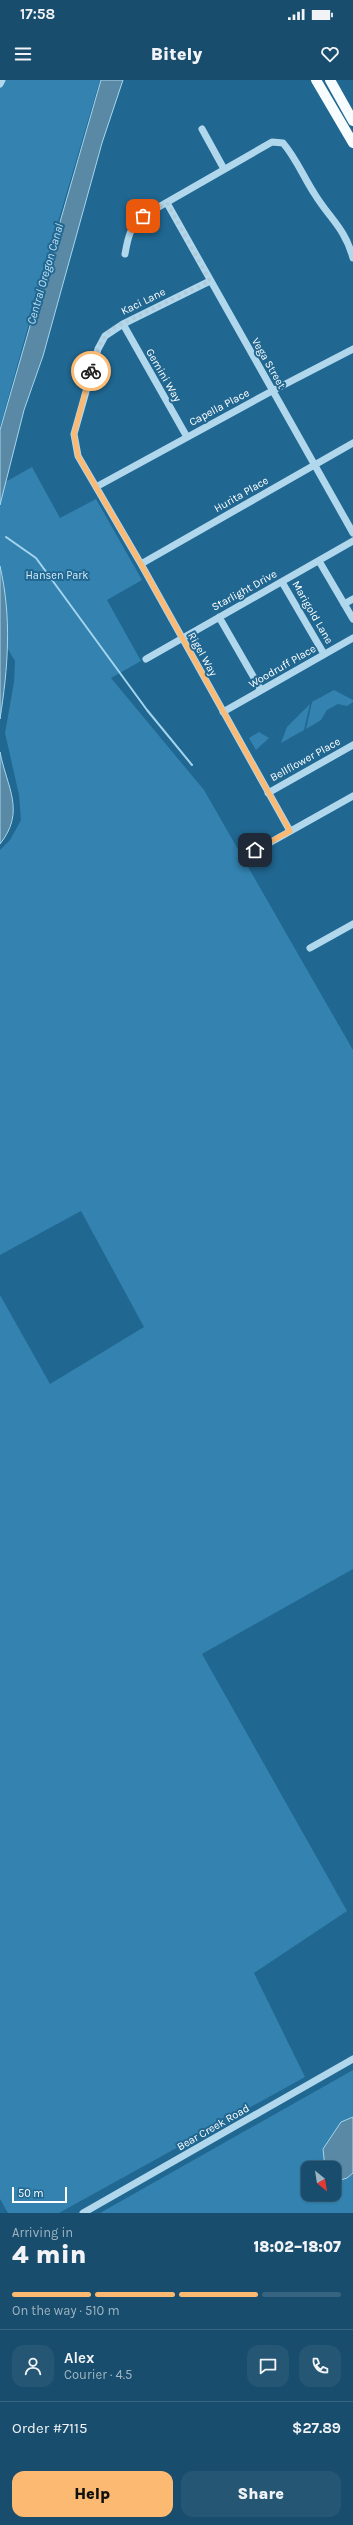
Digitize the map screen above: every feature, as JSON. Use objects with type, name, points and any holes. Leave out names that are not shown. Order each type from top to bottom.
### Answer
[{"type":"main road","points":[[316,80],[353,143]]},
{"type":"main road","points":[[330,80],[353,121]]},
{"type":"street","points":[[0,84],[2,80]]},
{"type":"street","points":[[202,129],[224,169]]},
{"type":"street","points":[[125,254],[128,237],[133,225],[143,216],[272,142],[283,143],[292,153],[313,192],[344,232],[353,258]]},
{"type":"street","name":"Vega Street","points":[[167,203],[353,533]]},
{"type":"street","name":"Kaci Lane","points":[[96,487],[78,456],[74,434],[98,350],[104,336],[123,324],[210,281]]},
{"type":"street","name":"Gemini Way","points":[[123,324],[187,437]]},
{"type":"street","name":"Capella Place","points":[[96,487],[272,391],[353,349]]},
{"type":"street","name":"Hurita Place","points":[[141,564],[353,443]]},
{"type":"street","name":"Rigel Way","points":[[96,487],[141,564],[290,831]]},
{"type":"street","name":"Starlight Drive","points":[[146,659],[353,541]]},
{"type":"street","points":[[319,561],[353,620]]},
{"type":"street","name":"Marigold Lane","points":[[282,582],[324,654]]},
{"type":"street","points":[[344,604],[353,599]]},
{"type":"street","points":[[219,617],[261,690]]},
{"type":"street","name":"Woodruff Place","points":[[223,712],[353,638]]},
{"type":"street","name":"Bellflower Place","points":[[268,793],[353,745]]},
{"type":"street","points":[[255,850],[353,796]]},
{"type":"street","points":[[310,948],[353,924]]},
{"type":"street","name":"Bear Creek Road","points":[[83,2213],[353,2059]]},
{"type":"green space","points":[[0,80],[100,80],[45,266],[0,427]]},
{"type":"green space","name":"Hansen Park","points":[[32,467],[60,518],[96,499],[142,580],[107,600],[141,661],[111,678],[204,790],[353,1050],[353,1569],[202,1654],[347,1911],[254,1973],[305,2077],[59,2213],[8,2213],[0,2199],[0,1295],[50,1384],[144,1327],[81,1211],[0,1255],[0,850],[10,840],[21,820],[19,795],[5,733],[14,682],[15,661],[0,636],[0,485]]},
{"type":"green space","points":[[334,690],[353,700],[353,702],[347,706],[338,704],[327,710],[321,720],[306,729],[312,702]]},
{"type":"green space","points":[[310,704],[304,730],[281,743],[287,727]]},
{"type":"green space","points":[[259,732],[269,738],[256,750],[249,738]]},
{"type":"green space","points":[[353,2070],[353,2117],[341,2122],[333,2136],[327,2161],[301,2161],[301,2201],[341,2201],[341,2180],[347,2178],[353,2173],[353,2213],[100,2213]]},
{"type":"shaded area","points":[[101,80],[123,80],[102,143],[43,356],[24,410],[0,505],[0,430]]},
{"type":"shaded area","points":[[0,566],[4,585],[8,643],[0,719]]},
{"type":"shaded area","points":[[0,752],[10,788],[13,810],[12,821],[8,832],[0,844]]},
{"type":"shaded area","points":[[353,2117],[353,2173],[347,2178],[341,2180],[341,2161],[324,2161],[323,2149],[341,2122]]},
{"type":"waterway","points":[[6,537],[36,558],[147,710],[192,765]]},
{"type":"way so far","points":[[91,371],[104,336],[112,329],[210,281],[167,203],[143,216]]},
{"type":"route","points":[[91,371],[74,434],[78,456],[141,564],[290,831],[255,850]]},
{"type":"water label","name":"Central Oregon Canal","points":[[45,274]]}]
